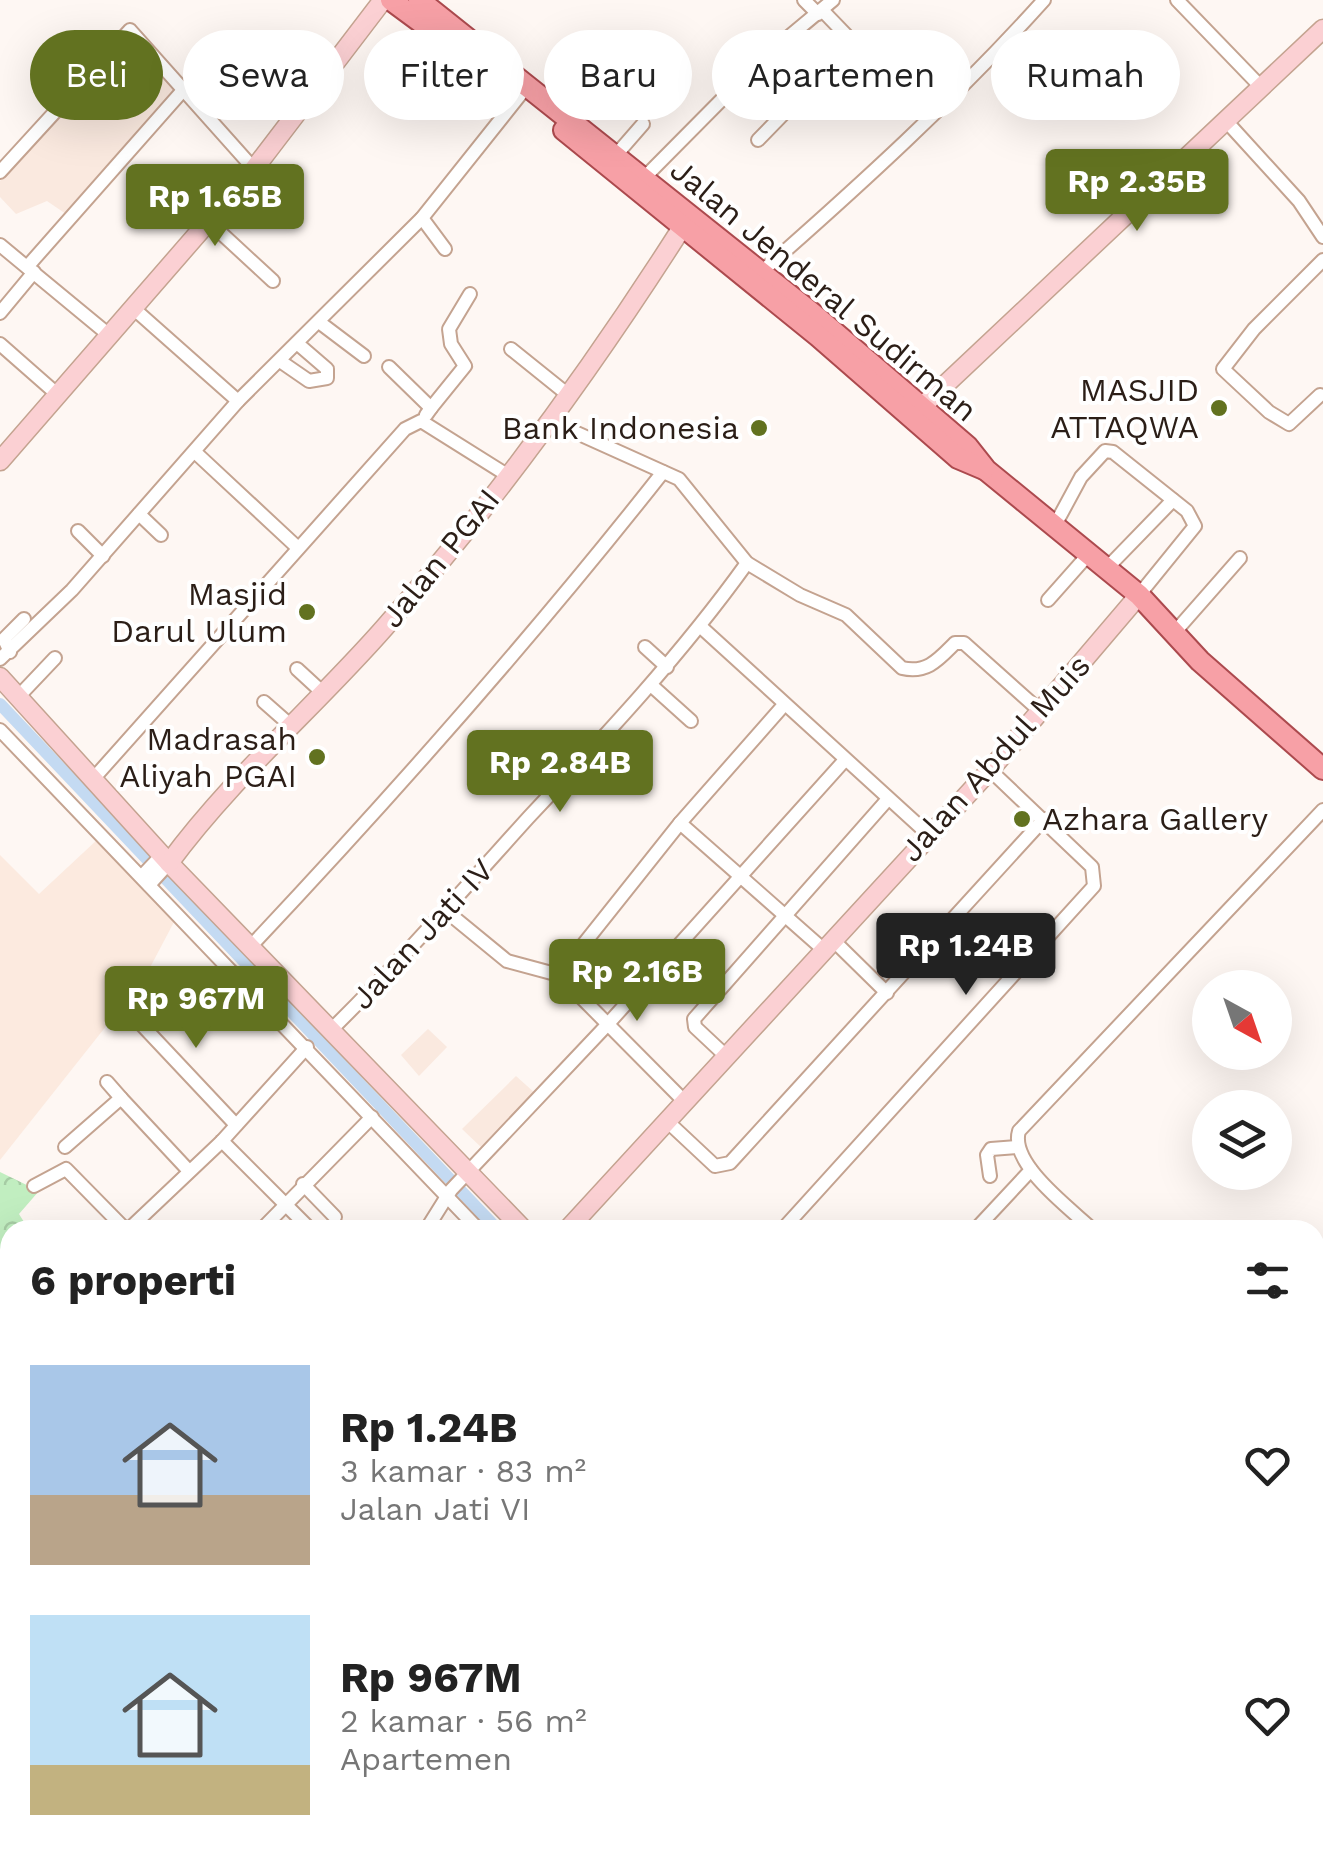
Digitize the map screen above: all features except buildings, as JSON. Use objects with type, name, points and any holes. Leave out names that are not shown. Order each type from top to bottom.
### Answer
[{"type":"main road","points":[[392,0],[433,30]]},
{"type":"main road","name":"Jalan Jenderal Sudirman","points":[[430,3],[759,274],[812,312],[916,412],[966,446],[986,470],[1139,595],[1242,700],[1323,769]]},
{"type":"main road","points":[[524,97],[682,229],[916,412]]},
{"type":"street","points":[[0,461],[254,169],[383,0]]},
{"type":"street","points":[[804,0],[824,8],[842,30]]},
{"type":"street","points":[[759,274],[997,52],[1044,0]]},
{"type":"street","points":[[1177,0],[1262,88]]},
{"type":"street","points":[[798,30],[824,8]]},
{"type":"street","points":[[916,412],[1323,29]]},
{"type":"street","points":[[0,172],[125,32],[135,32],[183,86]]},
{"type":"street","points":[[2,306],[183,90]]},
{"type":"street","points":[[643,179],[712,110]]},
{"type":"street","points":[[212,120],[254,169]]},
{"type":"street","points":[[403,250],[501,120]]},
{"type":"street","points":[[758,140],[777,120]]},
{"type":"street","points":[[1227,122],[1299,201],[1323,237]]},
{"type":"street","points":[[616,154],[643,124]]},
{"type":"street","points":[[208,221],[273,281]]},
{"type":"street","points":[[425,221],[445,248]]},
{"type":"street","points":[[5,655],[102,556],[238,401],[425,221]]},
{"type":"street","name":"Jalan PGAI","points":[[156,869],[289,724],[385,627],[507,475],[682,229]]},
{"type":"street","points":[[0,245],[109,335]]},
{"type":"street","points":[[1320,394],[1289,424],[1269,412],[1223,369],[1254,329],[1323,260]]},
{"type":"street","points":[[94,778],[405,429],[421,421],[465,366],[451,344],[449,329],[470,294]]},
{"type":"street","points":[[132,307],[238,401]]},
{"type":"street","points":[[318,322],[364,356]]},
{"type":"street","points":[[0,344],[58,395]]},
{"type":"street","points":[[280,361],[309,381],[327,378],[326,369],[298,344]]},
{"type":"street","points":[[511,349],[567,394]]},
{"type":"street","points":[[389,366],[432,408]]},
{"type":"street","points":[[548,420],[687,485],[747,563],[800,595],[846,615],[902,668],[915,671],[937,663],[955,642],[964,643],[1040,710]]},
{"type":"street","points":[[421,421],[507,475]]},
{"type":"street","points":[[1054,527],[1081,476],[1105,451],[1113,452],[1187,511],[1196,526],[1139,595]]},
{"type":"street","points":[[196,453],[298,548]]},
{"type":"street","points":[[250,946],[495,680],[663,472]]},
{"type":"street","points":[[1107,568],[1173,500]]},
{"type":"street","points":[[139,514],[162,534]]},
{"type":"street","points":[[78,531],[102,556]]},
{"type":"street","points":[[1048,600],[1087,556]]},
{"type":"street","points":[[1174,633],[1240,558]]},
{"type":"street","name":"Jalan Jati IV","points":[[330,1031],[446,911],[651,685],[702,627],[747,563]]},
{"type":"street","name":"Jalan Abdul Muis","points":[[576,1220],[990,770],[1139,595]]},
{"type":"street","points":[[5,655],[4,639],[24,619]]},
{"type":"street","points":[[702,627],[783,706],[928,834]]},
{"type":"street","points":[[645,647],[667,667]]},
{"type":"street","points":[[18,697],[55,658]]},
{"type":"street","points":[[297,669],[322,692]]},
{"type":"street","points":[[0,677],[94,778],[156,869],[307,1047],[471,1220]]},
{"type":"street","points":[[651,685],[691,721]]},
{"type":"street","points":[[264,702],[289,724]]},
{"type":"street","points":[[559,975],[680,823],[783,706]]},
{"type":"street","points":[[0,730],[156,869],[250,946],[465,1177],[513,1220]]},
{"type":"street","points":[[432,1220],[449,1193],[607,1025],[738,874],[844,760]]},
{"type":"street","points":[[791,1220],[1094,886],[1092,867],[990,770]]},
{"type":"street","points":[[727,1057],[695,1027],[694,1019],[888,799]]},
{"type":"street","points":[[1081,1220],[1030,1170],[1017,1147],[1019,1131],[1323,810]]},
{"type":"street","points":[[668,1122],[714,1166],[725,1166],[1044,819]]},
{"type":"street","points":[[680,823],[786,916],[829,945],[887,993]]},
{"type":"street","points":[[446,911],[508,962],[559,975],[686,1103]]},
{"type":"street","points":[[124,1006],[236,1124]]},
{"type":"street","points":[[137,1220],[222,1141],[307,1047]]},
{"type":"street","points":[[108,1082],[189,1171]]},
{"type":"street","points":[[65,1147],[122,1098]]},
{"type":"street","points":[[271,1220],[372,1117]]},
{"type":"street","points":[[325,1140],[344,1144]]},
{"type":"street","points":[[222,1141],[301,1220]]},
{"type":"street","points":[[990,1176],[987,1154],[991,1149],[1017,1147]]},
{"type":"street","points":[[34,1186],[66,1169],[116,1220]]},
{"type":"street","points":[[984,1220],[1030,1170]]},
{"type":"street","points":[[304,1184],[335,1217]]},
{"type":"shaded area","points":[[163,75],[177,87],[163,103]]},
{"type":"shaded area","points":[[56,120],[148,120],[66,214],[47,201],[16,214],[0,197],[0,181]]},
{"type":"shaded area","points":[[98,839],[174,922],[145,977],[0,1160],[0,855],[39,894]]},
{"type":"shaded area","points":[[428,1029],[447,1047],[419,1076],[401,1055]]},
{"type":"shaded area","points":[[516,1076],[536,1094],[483,1149],[462,1129]]},
{"type":"green space","points":[[0,1172],[39,1191],[19,1214],[23,1220],[0,1220]]},
{"type":"waterway","points":[[0,704],[489,1220]]},
{"type":"place","name":"MASJID ATTAQWA","points":[[1219,408]]},
{"type":"place","name":"Bank Indonesia","points":[[759,428]]},
{"type":"place","name":"Masjid Darul Ulum","points":[[307,612]]},
{"type":"place","name":"Madrasah Aliyah PGAI","points":[[317,757]]},
{"type":"place","name":"Azhara Gallery","points":[[1022,819]]}]
